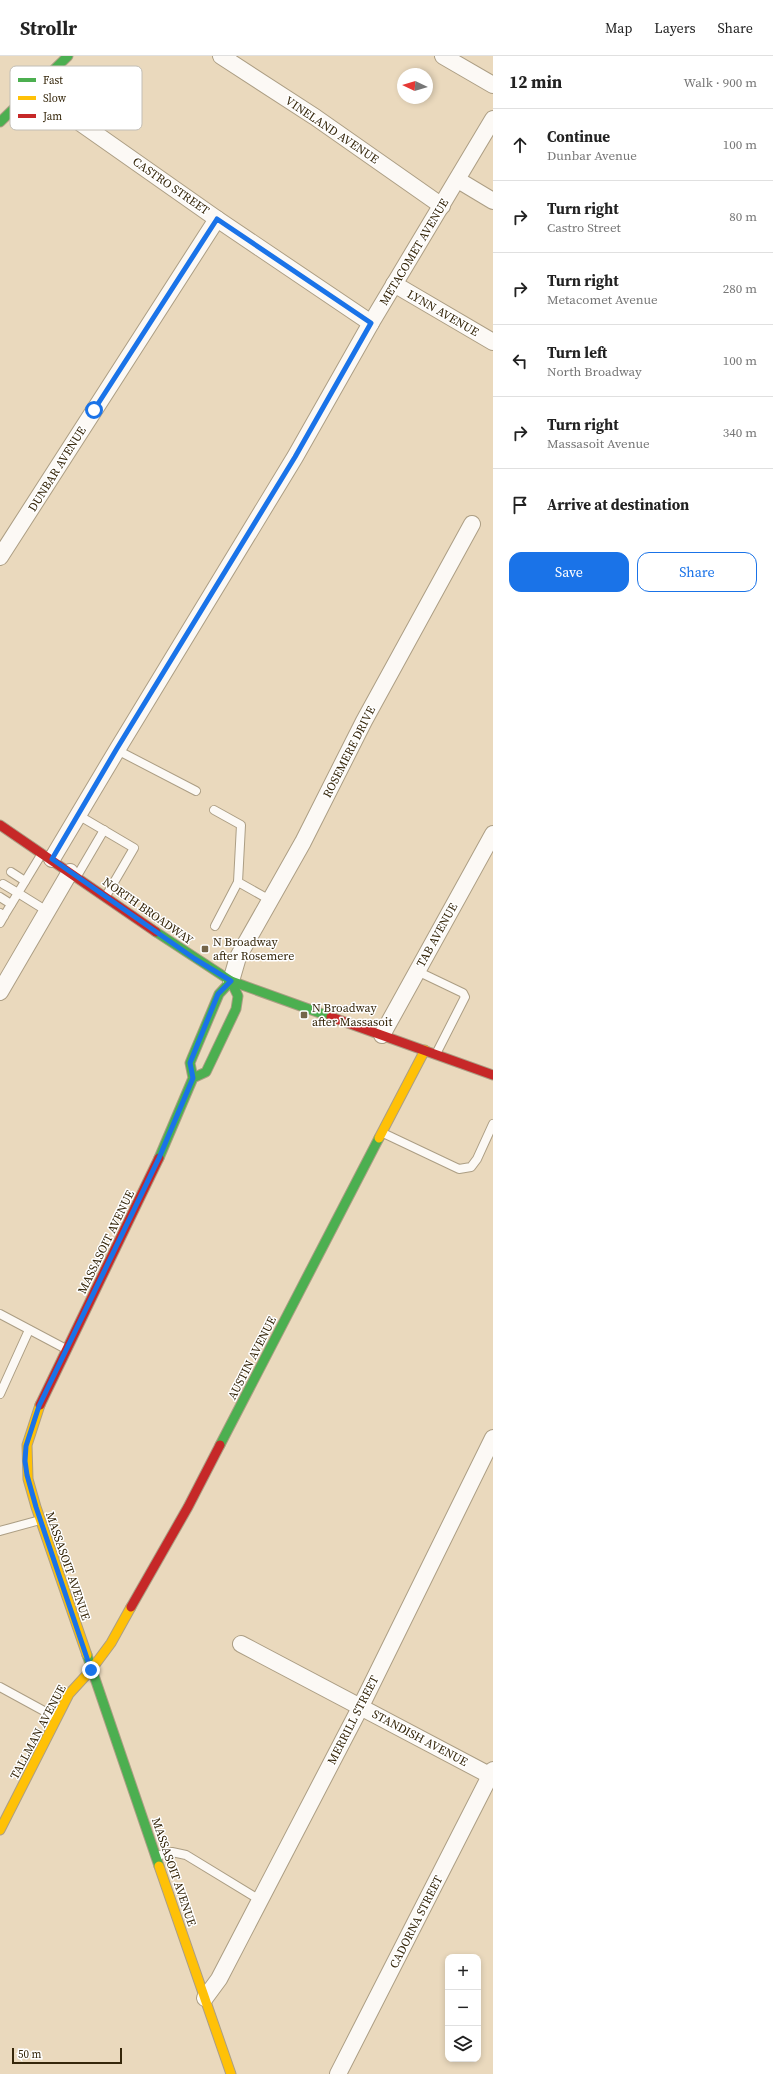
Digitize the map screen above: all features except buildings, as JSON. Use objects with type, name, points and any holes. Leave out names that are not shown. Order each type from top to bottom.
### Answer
[{"type":"main road","points":[[57,66],[68,56]]},
{"type":"main road","points":[[0,122],[10,112]]},
{"type":"main road","name":"NORTH BROADWAY","points":[[0,825],[195,959],[231,981],[493,1075]]},
{"type":"main road","points":[[193,1078],[206,1072],[236,1009],[238,996],[231,981]]},
{"type":"main road","name":"MASSASOIT AVENUE","points":[[231,981],[218,994],[190,1063],[193,1078],[156,1164],[38,1410],[26,1446],[25,1461],[27,1475],[40,1520],[231,2074]]},
{"type":"main road","name":"AUSTIN AVENUE","points":[[91,1670],[111,1643],[188,1507],[425,1050]]},
{"type":"main road","name":"TALLMAN AVENUE","points":[[0,1830],[69,1694],[91,1670]]},
{"type":"street","name":"VINELAND AVENUE","points":[[221,56],[315,117],[442,206]]},
{"type":"street","points":[[443,56],[493,85]]},
{"type":"street","name":"METACOMET AVENUE","points":[[47,856],[78,814],[295,457],[371,323],[458,180],[493,119]]},
{"type":"street","name":"CASTRO STREET","points":[[90,130],[217,219],[371,323]]},
{"type":"street","points":[[458,180],[493,201]]},
{"type":"street","name":"DUNBAR AVENUE","points":[[0,557],[217,219]]},
{"type":"street","name":"LYNN AVENUE","points":[[394,284],[493,342]]},
{"type":"street","name":"ROSEMERE DRIVE","points":[[231,981],[238,957],[303,842],[364,721],[472,524]]},
{"type":"street","name":"TAB AVENUE","points":[[382,1035],[493,834]]},
{"type":"street","points":[[0,992],[47,911],[73,874]]},
{"type":"street","name":"MERRILL STREET","points":[[205,1998],[219,1979],[361,1706],[493,1438]]},
{"type":"street","name":"STANDISH AVENUE","points":[[241,1644],[492,1774]]},
{"type":"street","name":"CADORNA STREET","points":[[338,2074],[492,1774]]},
{"type":"lane","points":[[116,750],[196,791]]},
{"type":"lane","points":[[214,810],[241,825],[238,882],[215,926]]},
{"type":"lane","points":[[78,814],[134,848],[106,897]]},
{"type":"lane","points":[[73,874],[104,830]]},
{"type":"lane","points":[[1,918],[25,881],[47,856]]},
{"type":"lane","points":[[11,872],[25,881]]},
{"type":"lane","points":[[238,882],[270,900]]},
{"type":"lane","points":[[3,884],[47,911]]},
{"type":"lane","points":[[0,897],[11,904]]},
{"type":"lane","points":[[417,971],[463,993],[466,997],[436,1054]]},
{"type":"lane","points":[[383,1133],[459,1169],[471,1167],[477,1159],[493,1124]]},
{"type":"lane","points":[[0,1314],[67,1349]]},
{"type":"lane","points":[[0,1394],[29,1330]]},
{"type":"lane","points":[[0,1531],[40,1520]]},
{"type":"lane","points":[[0,1687],[57,1718]]},
{"type":"lane","points":[[156,1856],[172,1852],[186,1855],[260,1900]]},
{"type":"traffic: fast","points":[[58,66],[68,56]]},
{"type":"traffic: fast","points":[[0,122],[10,112]]},
{"type":"traffic: fast","points":[[156,932],[231,981],[331,1017]]},
{"type":"traffic: fast","points":[[159,1158],[193,1078],[190,1063],[192,1058],[219,994],[231,981],[238,996],[236,1009],[206,1072],[193,1078]]},
{"type":"traffic: fast","points":[[220,1445],[379,1138]]},
{"type":"traffic: fast","points":[[87,1655],[159,1866]]},
{"type":"traffic: slow","points":[[379,1138],[425,1050]]},
{"type":"traffic: slow","points":[[40,1405],[27,1445],[28,1479],[36,1507],[87,1655]]},
{"type":"traffic: slow","points":[[0,1830],[69,1694],[91,1670],[111,1643],[131,1607]]},
{"type":"traffic: slow","points":[[159,1866],[231,2074]]},
{"type":"traffic: jam","points":[[0,825],[156,932]]},
{"type":"traffic: jam","points":[[331,1017],[493,1075]]},
{"type":"traffic: jam","points":[[40,1405],[159,1158]]},
{"type":"traffic: jam","points":[[131,1607],[188,1507],[220,1445]]},
{"type":"place","name":"N Broadway after Rosemere","points":[[205,949]]},
{"type":"place","name":"N Broadway after Massasoit","points":[[304,1015]]},
{"type":"route","points":[[91,1670],[28,1482],[25,1461],[26,1446],[39,1406],[145,1188],[193,1078],[190,1063],[218,994],[231,981],[195,959],[52,859],[116,750],[295,457],[371,323],[217,219],[94,410]]}]
